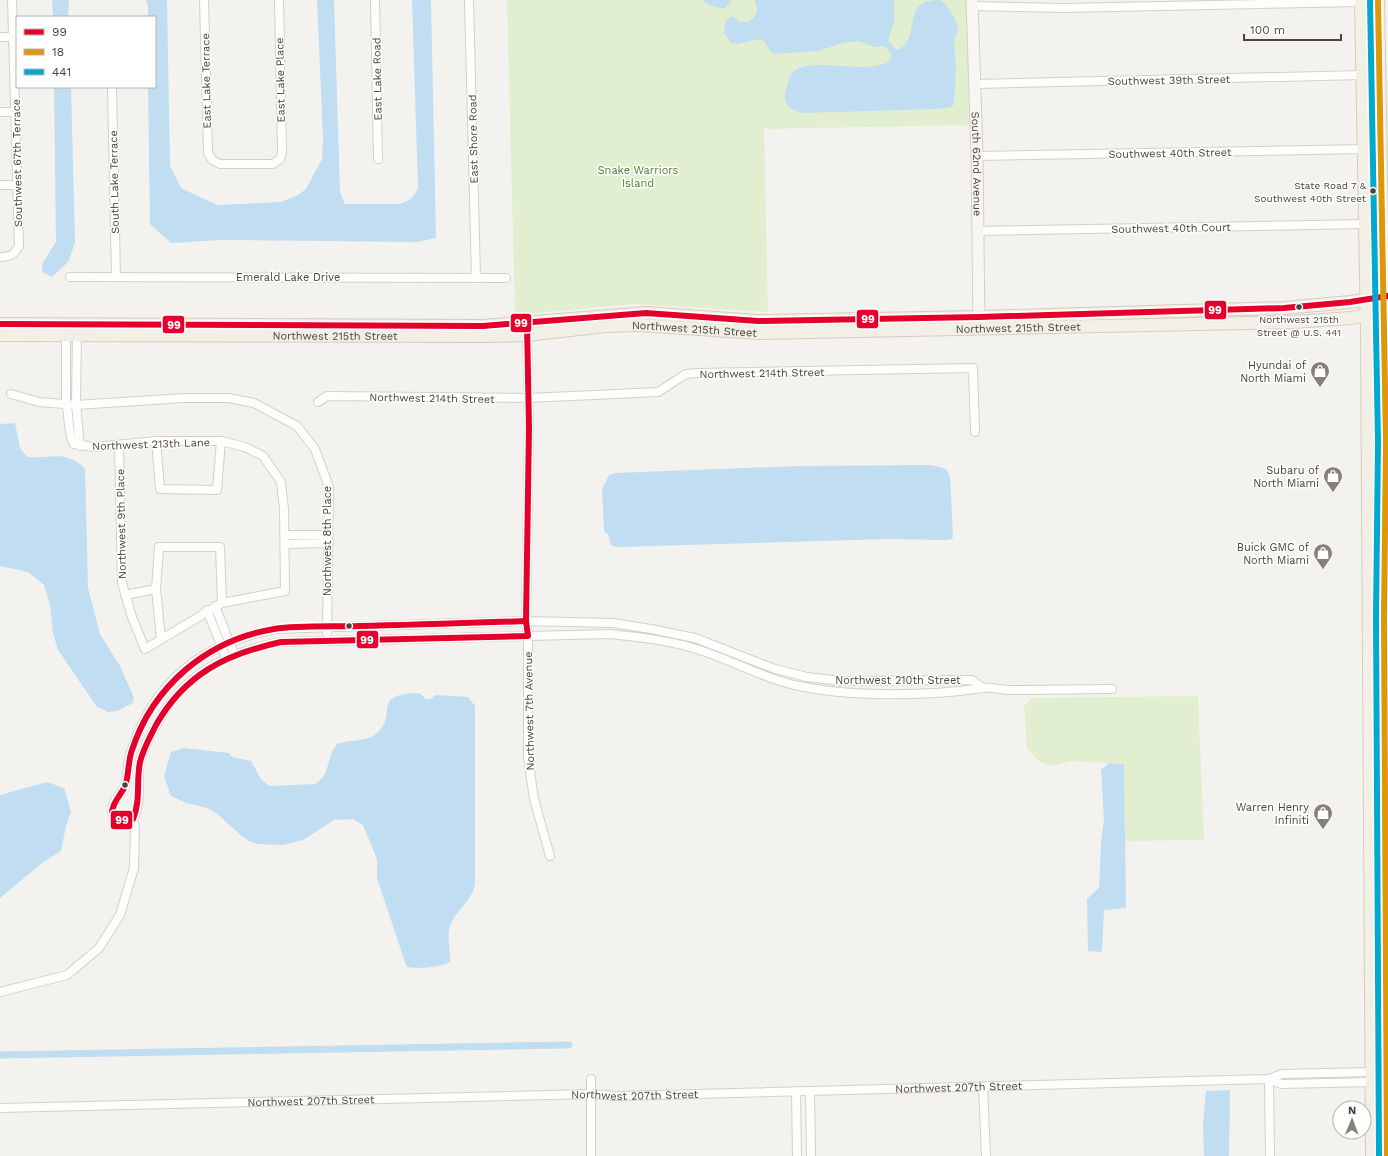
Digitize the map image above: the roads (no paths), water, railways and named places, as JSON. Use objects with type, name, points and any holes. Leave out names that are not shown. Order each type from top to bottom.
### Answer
[{"type":"main road","points":[[1377,0],[1386,297],[1386,442],[1384,534],[1387,1156]]},
{"type":"main road","points":[[1361,1],[1372,12],[1378,28]]},
{"type":"main road","points":[[1361,1],[1366,300],[1372,1156]]},
{"type":"main road","name":"Northwest 215th Street","points":[[979,323],[1204,310],[1284,308],[1386,297]]},
{"type":"main road","points":[[1204,310],[1204,324]]},
{"type":"main road","name":"Northwest 215th Street","points":[[0,335],[71,336],[527,329],[606,315],[646,313],[758,320],[1204,324],[1300,322],[1366,315],[1386,311]]},
{"type":"main road","name":"Northwest 215th Street","points":[[0,324],[475,326],[527,329]]},
{"type":"street","name":"Southwest 67th Terrace","points":[[0,257],[10,257],[15,253],[19,246],[12,0]]},
{"type":"street","name":"East Lake Terrace","points":[[204,0],[208,153],[212,160],[220,164],[272,164],[280,159]]},
{"type":"street","name":"East Lake Place","points":[[279,0],[282,152],[280,159]]},
{"type":"street","name":"East Lake Road","points":[[375,0],[378,159]]},
{"type":"street","name":"East Shore Road","points":[[469,0],[476,278]]},
{"type":"street","points":[[972,3],[1064,8],[1361,1]]},
{"type":"street","name":"South 62nd Avenue","points":[[972,3],[977,156],[979,323]]},
{"type":"street","points":[[0,37],[14,36]]},
{"type":"street","name":"Southwest 39th Street","points":[[974,84],[1363,76]]},
{"type":"street","name":"South Lake Terrace","points":[[112,88],[116,277]]},
{"type":"street","points":[[0,112],[16,112]]},
{"type":"street","name":"Southwest 40th Street","points":[[977,156],[1364,150]]},
{"type":"street","points":[[0,185],[17,185]]},
{"type":"street","name":"Southwest 40th Court","points":[[977,231],[1364,224]]},
{"type":"street","name":"Emerald Lake Drive","points":[[70,277],[506,278]]},
{"type":"street","points":[[66,404],[71,324]]},
{"type":"street","name":"Northwest 7th Avenue","points":[[527,329],[529,398],[526,621],[528,636],[528,758],[534,799],[550,856]]},
{"type":"street","name":"Northwest 213th Lane","points":[[71,336],[80,446]]},
{"type":"street","name":"Northwest 214th Street","points":[[318,402],[327,396],[529,398],[658,392],[686,374],[973,368],[975,432]]},
{"type":"street","points":[[11,394],[39,402],[76,405]]},
{"type":"street","name":"Northwest 8th Place","points":[[76,405],[184,398],[228,398],[254,403],[297,426],[315,449],[329,487],[327,641]]},
{"type":"street","name":"Northwest 213th Lane","points":[[66,404],[69,414],[72,442],[80,446],[119,446],[156,441],[221,441],[245,447],[263,456],[281,482],[285,539],[285,591],[218,604]]},
{"type":"street","points":[[156,441],[160,489],[217,490],[221,441]]},
{"type":"street","name":"Northwest 9th Place","points":[[119,446],[122,583],[132,617],[144,648],[145,649],[161,639]]},
{"type":"street","points":[[1368,534],[1384,534]]},
{"type":"street","points":[[285,539],[329,539]]},
{"type":"street","points":[[218,604],[161,639],[156,589],[158,547],[220,547],[218,604],[234,654]]},
{"type":"street","points":[[125,595],[156,589]]},
{"type":"street","points":[[207,610],[226,658]]},
{"type":"street","name":"Northwest 210th Street","points":[[983,688],[972,680],[841,681],[807,677],[775,669],[695,638],[612,623],[526,621],[275,629],[248,634],[229,641],[195,659],[163,691],[146,716],[137,735],[129,758],[125,786],[112,806],[112,812],[119,820],[125,821],[133,818],[137,813],[140,762],[155,727],[167,706],[187,684],[200,672],[234,654],[253,647],[281,642],[610,634],[649,638],[693,648],[773,679],[804,687],[837,692],[953,692],[983,688],[1009,690],[1112,689]]},
{"type":"street","points":[[0,992],[67,975],[99,948],[120,915],[134,868],[135,828],[133,818]]},
{"type":"street","points":[[1370,861],[1386,861]]},
{"type":"street","name":"Northwest 207th Street","points":[[0,1108],[591,1094],[618,1096],[983,1087],[1269,1079],[1282,1074],[1387,1078]]},
{"type":"street","points":[[591,1079],[591,1156]]},
{"type":"street","points":[[1269,1079],[1270,1156]]},
{"type":"street","points":[[983,1087],[986,1156]]},
{"type":"street","points":[[796,1091],[797,1152],[811,1152],[810,1091]]},
{"type":"water","points":[[52,0],[69,0],[68,16],[53,16]]},
{"type":"water","points":[[146,0],[167,0],[170,166],[181,188],[217,205],[281,202],[298,195],[306,189],[322,159],[323,139],[317,0],[334,0],[340,192],[345,204],[399,204],[406,202],[411,198],[418,187],[412,0],[431,0],[436,238],[417,242],[221,240],[171,243],[150,224],[148,88],[156,88],[156,16],[148,16],[148,6]]},
{"type":"water","points":[[703,0],[732,0],[725,8],[719,8],[708,4]]},
{"type":"water","points":[[754,0],[894,0],[894,23],[888,39],[894,48],[899,50],[906,44],[910,36],[915,12],[920,6],[927,2],[940,0],[950,10],[956,20],[958,30],[954,38],[956,68],[954,104],[951,107],[937,109],[801,113],[793,110],[787,105],[785,96],[789,77],[797,69],[821,65],[866,67],[880,65],[890,61],[892,54],[884,46],[875,47],[858,41],[843,43],[818,51],[774,54],[770,51],[764,41],[760,39],[738,44],[731,43],[724,33],[726,20],[733,16],[739,22],[749,22],[757,12],[757,7]]},
{"type":"water","points":[[54,88],[71,88],[75,243],[68,262],[52,277],[42,272],[43,262],[56,242]]},
{"type":"water","points":[[15,423],[20,448],[27,457],[65,457],[72,459],[85,469],[88,588],[100,634],[120,666],[134,698],[133,703],[117,711],[108,712],[97,707],[58,650],[53,633],[50,605],[44,585],[28,572],[0,566],[0,424]]},
{"type":"water","points":[[929,465],[947,470],[950,477],[952,539],[887,539],[616,547],[611,545],[608,535],[604,531],[602,489],[609,475],[616,473],[798,466]]},
{"type":"water","points":[[419,693],[426,699],[431,699],[435,695],[468,697],[475,706],[475,884],[471,895],[455,916],[450,926],[450,962],[436,966],[417,968],[407,967],[405,962],[377,878],[377,859],[363,825],[353,819],[334,820],[303,840],[283,845],[258,844],[249,841],[216,813],[207,808],[186,803],[171,796],[164,776],[171,752],[183,748],[229,753],[232,757],[251,761],[261,779],[269,786],[315,784],[324,776],[331,754],[337,744],[369,738],[374,735],[383,725],[390,701],[395,697],[404,694]]},
{"type":"water","points":[[1109,763],[1124,764],[1126,908],[1104,910],[1102,952],[1088,951],[1087,899],[1099,888],[1101,843],[1104,820],[1101,770]]},
{"type":"water","points":[[47,782],[64,788],[71,812],[66,826],[61,851],[42,863],[0,898],[0,795]]},
{"type":"water","points":[[1230,1090],[1229,1156],[1204,1156],[1203,1125],[1206,1091]]},
{"type":"waterway","points":[[0,1055],[569,1045]]},
{"type":"place","name":"State Road 7 & Southwest 40th Street","points":[[1373,191]]},
{"type":"place","name":"Northwest 215th Street @ U.S. 441","points":[[1299,307]]},
{"type":"place","name":"Hyundai of North Miami","points":[[1320,388]]},
{"type":"place","name":"Subaru of North Miami","points":[[1333,493]]},
{"type":"place","name":"Buick GMC of North Miami","points":[[1323,570]]},
{"type":"place","name":"Warren Henry Infiniti","points":[[1323,830]]},
{"type":"park label","name":"Snake Warriors Island","points":[[638,176]]}]
